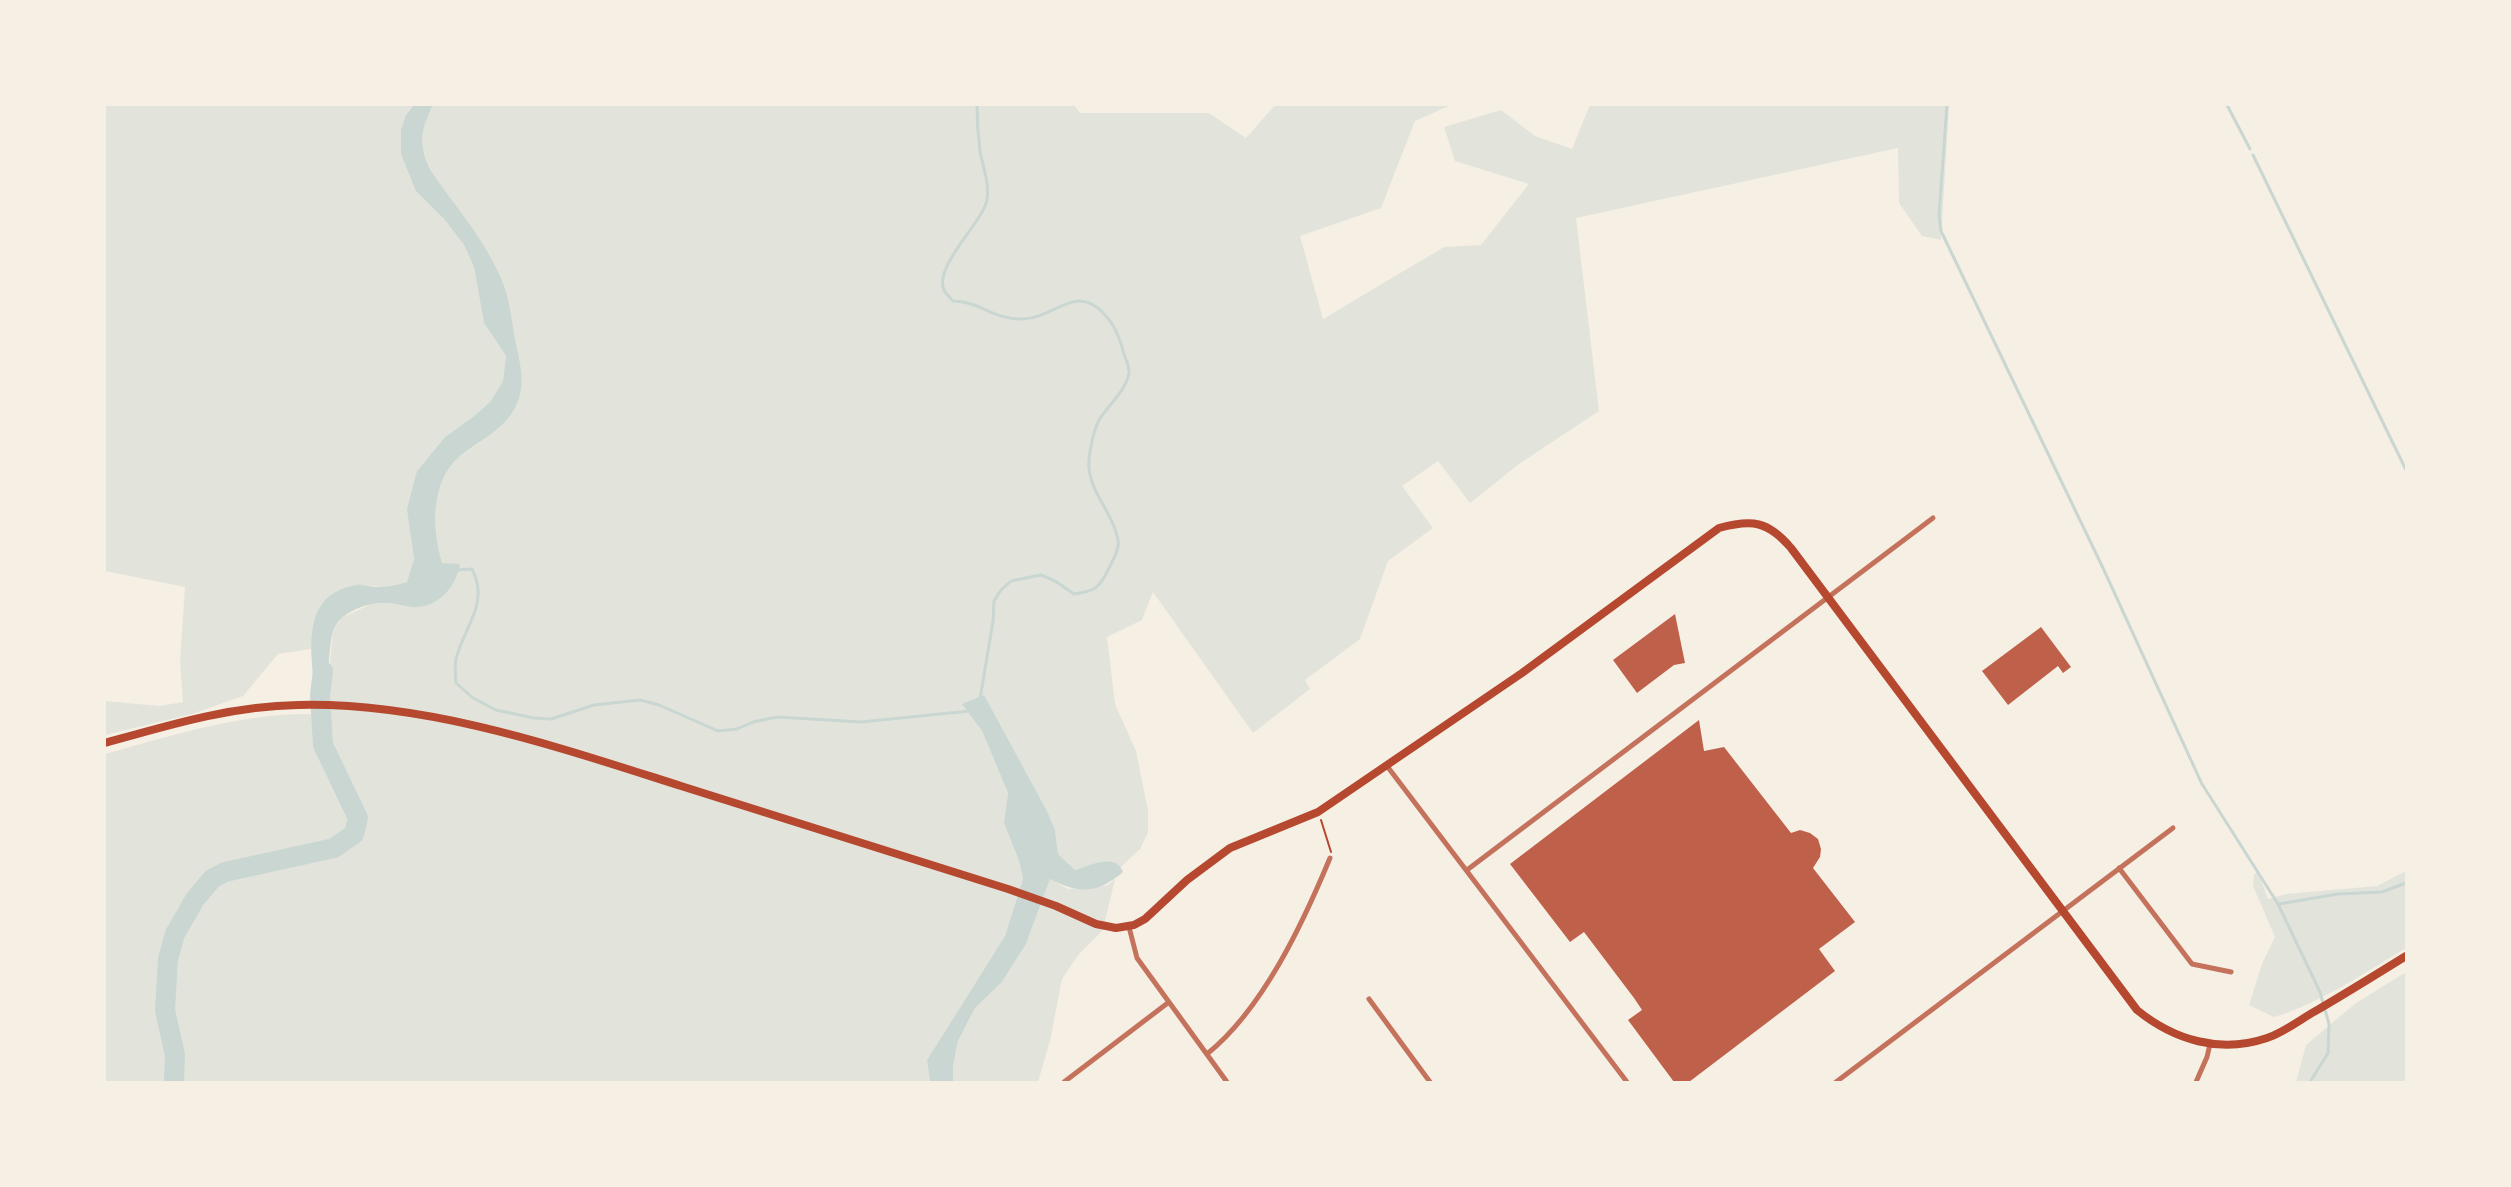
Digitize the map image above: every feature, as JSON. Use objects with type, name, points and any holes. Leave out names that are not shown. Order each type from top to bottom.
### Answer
[{"type":"main road","points":[[105,743],[189,719],[243,708],[300,705],[341,706],[411,713],[458,722],[602,761],[1008,889],[1056,906],[1096,924],[1129,927],[1145,919],[1187,880],[1230,848],[1318,812],[1595,621],[1719,528],[1742,522],[1770,528],[1791,548],[2137,1010],[2170,1033],[2210,1044],[2236,1044],[2266,1038],[2406,956]]},
{"type":"street","points":[[1467,870],[1934,518]]},
{"type":"street","points":[[1387,766],[1628,1082]]},
{"type":"street","points":[[1836,1082],[2173,828]]},
{"type":"street","points":[[1207,1054],[1231,1030],[1269,978],[1303,921],[1330,858]]},
{"type":"street","points":[[2119,868],[2192,964],[2231,972]]},
{"type":"street","points":[[1129,927],[1137,958],[1227,1082]]},
{"type":"street","points":[[1369,999],[1430,1082]]},
{"type":"street","points":[[1064,1082],[1169,1002]]},
{"type":"street","points":[[2196,1082],[2207,1058],[2210,1044]]},
{"type":"path","points":[[1318,812],[1331,853],[1330,858]]},
{"type":"shaded area","points":[[105,105],[414,105],[406,115],[444,219],[464,245],[474,267],[484,323],[506,356],[503,381],[490,402],[445,437],[417,471],[411,539],[414,559],[407,582],[385,587],[359,585],[311,649],[278,654],[243,696],[192,714],[105,735],[105,701],[160,706],[183,702],[180,661],[185,587],[105,571]]},
{"type":"shaded area","points":[[414,105],[433,105],[425,123],[422,138],[427,162],[487,250],[504,286],[521,369],[520,392],[510,416],[450,466],[438,492],[435,521],[442,563],[460,564],[451,586],[440,598],[426,606],[379,603],[364,606],[343,617],[332,634],[327,697],[315,696],[311,645],[317,613],[325,600],[338,591],[357,585],[379,587],[407,582],[414,559],[407,509],[417,471],[445,437],[490,402],[503,381],[506,356],[484,323],[474,267],[464,245],[444,219],[416,191],[401,154],[401,130],[406,115]]},
{"type":"shaded area","points":[[433,105],[1074,105],[1080,113],[1209,113],[1246,138],[1275,105],[1451,105],[1415,121],[1381,208],[1300,236],[1323,319],[1444,247],[1481,245],[1529,184],[1455,161],[1444,127],[1501,110],[1535,136],[1572,149],[1590,105],[1949,105],[1941,240],[1922,236],[1899,203],[1898,148],[1576,218],[1599,411],[1519,464],[1470,503],[1438,461],[1402,486],[1433,528],[1388,561],[1360,639],[1305,680],[1310,689],[1253,733],[1153,592],[1142,620],[1107,637],[1115,704],[1136,751],[1148,811],[1148,832],[1140,849],[1121,867],[1088,866],[1075,870],[1058,854],[1055,830],[1047,811],[984,696],[963,704],[982,731],[1008,793],[1004,823],[1019,861],[1023,879],[1005,936],[927,1060],[930,1082],[105,1082],[105,754],[188,731],[244,719],[301,714],[330,715],[327,697],[333,629],[343,617],[371,604],[386,603],[420,607],[436,601],[444,594],[436,523],[439,488],[446,472],[458,458],[488,436],[514,410],[502,281],[491,257],[431,171],[421,147],[424,123]]},
{"type":"shaded area","points":[[984,695],[1047,811],[1055,830],[1058,854],[1075,870],[1108,862],[1120,866],[1123,872],[1105,884],[1088,889],[1070,887],[1050,879],[1026,944],[1002,982],[975,1008],[958,1041],[953,1066],[953,1082],[930,1082],[927,1060],[1005,936],[1023,879],[1019,861],[1004,823],[1008,793],[982,731],[962,704]]},
{"type":"shaded area","points":[[2406,871],[2406,948],[2342,987],[2291,1011],[2274,1017],[2249,1005],[2262,964],[2275,937],[2253,886],[2254,874],[2258,872],[2268,899],[2286,894],[2377,886]]},
{"type":"shaded area","points":[[1050,879],[1068,889],[1108,885],[1115,879],[1103,930],[1079,954],[1062,979],[1050,1041],[1038,1082],[953,1082],[953,1066],[958,1041],[975,1008],[1002,982],[1026,944]]},
{"type":"shaded area","points":[[2406,972],[2406,1082],[2296,1082],[2306,1045],[2356,1003]]},
{"type":"building","points":[[1675,614],[1685,663],[1674,665],[1637,693],[1613,660]]},
{"type":"building","points":[[2041,627],[2071,667],[2063,673],[2058,666],[2008,705],[1982,671]]},
{"type":"building","points":[[1699,720],[1704,751],[1724,747],[1791,833],[1800,830],[1818,839],[1821,849],[1820,857],[1813,868],[1855,922],[1819,949],[1835,971],[1689,1082],[1674,1082],[1628,1020],[1642,1010],[1634,998],[1584,932],[1570,942],[1510,864]]},
{"type":"waterway","points":[[977,105],[980,151],[986,179],[987,199],[981,215],[950,259],[943,281],[944,290],[953,301],[971,304],[1012,319],[1035,317],[1075,302],[1085,302],[1095,306],[1113,326],[1129,370],[1121,392],[1099,420],[1092,439],[1089,459],[1092,481],[1111,519],[1118,540],[1113,559],[1099,585],[1086,592],[1074,594],[1041,575],[1011,581],[1001,590],[994,601],[993,621],[980,699]]},
{"type":"waterway","points":[[1947,105],[1939,215],[1941,231],[2103,568],[2202,784],[2278,904],[2320,992],[2329,1024],[2328,1053],[2310,1082]]},
{"type":"waterway","points":[[2227,105],[2250,149]]},
{"type":"waterway","points":[[2253,155],[2406,470]]},
{"type":"waterway","points":[[456,570],[472,569],[478,593],[474,615],[456,659],[456,683],[473,698],[496,710],[551,719],[594,705],[640,700],[659,705],[718,731],[737,729],[753,722],[777,717],[861,722],[970,711]]},
{"type":"waterway","points":[[174,1082],[175,1055],[165,1010],[168,959],[175,934],[195,899],[212,879],[225,872],[334,848],[354,834],[358,818],[323,745],[320,695],[323,671]]},
{"type":"waterway","points":[[2279,904],[2338,894],[2382,892],[2406,883]]}]
